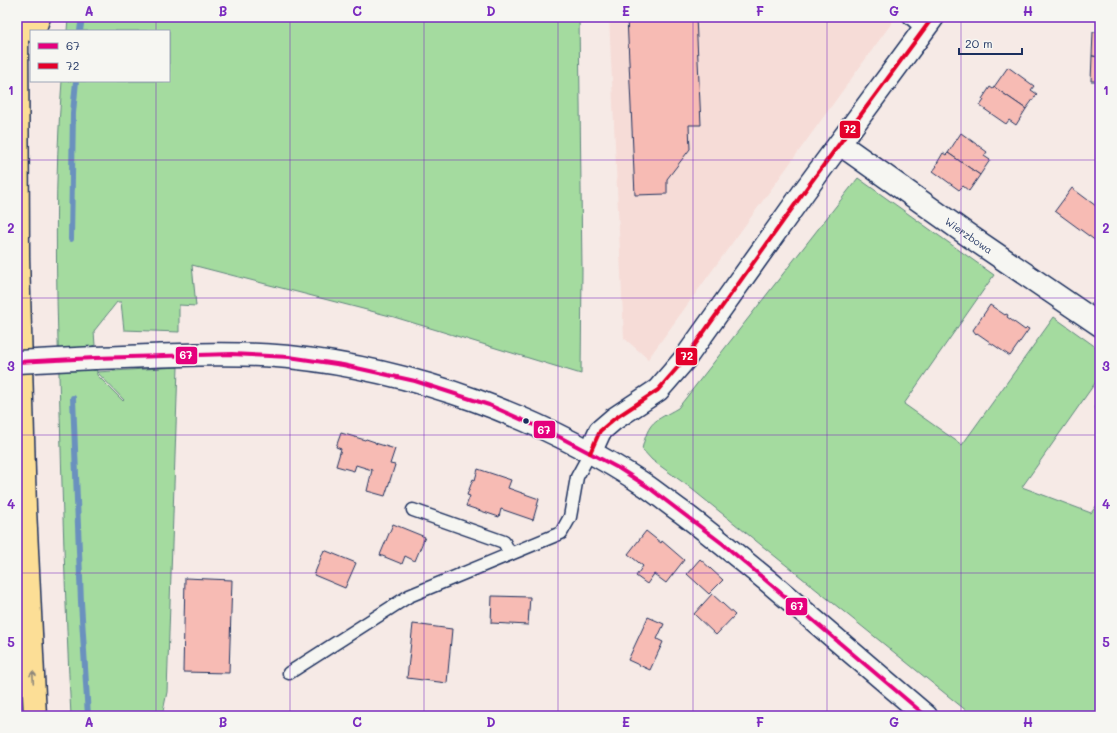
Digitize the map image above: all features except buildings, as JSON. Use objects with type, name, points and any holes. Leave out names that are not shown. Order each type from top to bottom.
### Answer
[{"type":"highway","points":[[18,17],[18,257],[25,509],[35,716]]},
{"type":"highway","points":[[34,30],[39,17]]},
{"type":"highway","points":[[17,72],[30,40]]},
{"type":"main road","points":[[590,453],[600,431],[614,419],[658,390],[684,360],[840,144],[922,21]]},
{"type":"main road","name":"Wierzbowa","points":[[840,144],[968,235],[1100,325]]},
{"type":"main road","points":[[17,362],[232,354],[289,357],[343,365],[415,381],[489,405],[554,434],[620,469],[648,487],[723,544],[926,716]]},
{"type":"lane","points":[[289,673],[409,596],[561,533],[570,517],[577,477],[590,453]]},
{"type":"lane","points":[[413,510],[504,542],[510,554]]},
{"type":"shaded area","points":[[609,17],[896,17],[648,359],[624,338]]},
{"type":"green space","points":[[68,17],[579,17],[582,270],[581,374],[394,317],[192,265],[196,306],[179,305],[179,332],[124,330],[121,302],[117,302],[94,331],[97,375],[123,401],[124,400],[97,372],[178,367],[167,692],[162,716],[71,716],[58,338],[57,191],[59,118],[62,82],[170,82],[170,30],[67,30]]},
{"type":"green space","points":[[858,178],[994,275],[904,404],[962,445],[1054,317],[1100,350],[1100,376],[1022,487],[1091,513],[1100,501],[1100,716],[973,716],[688,486],[652,460],[642,449],[650,427],[658,419],[678,408]]},
{"type":"green space","points":[[17,627],[21,716],[17,716]]},
{"type":"waterway","points":[[80,30],[82,17]]},
{"type":"waterway","points":[[71,239],[73,113],[76,82]]},
{"type":"waterway","points":[[73,398],[81,602],[88,716]]},
{"type":"transit line","name":"72","points":[[590,453],[600,431],[614,419],[658,390],[684,360],[806,189],[933,17]]},
{"type":"transit line","name":"67","points":[[17,362],[232,354],[289,357],[343,365],[415,381],[489,405],[554,434],[620,469],[648,487],[723,544],[926,716]]}]
